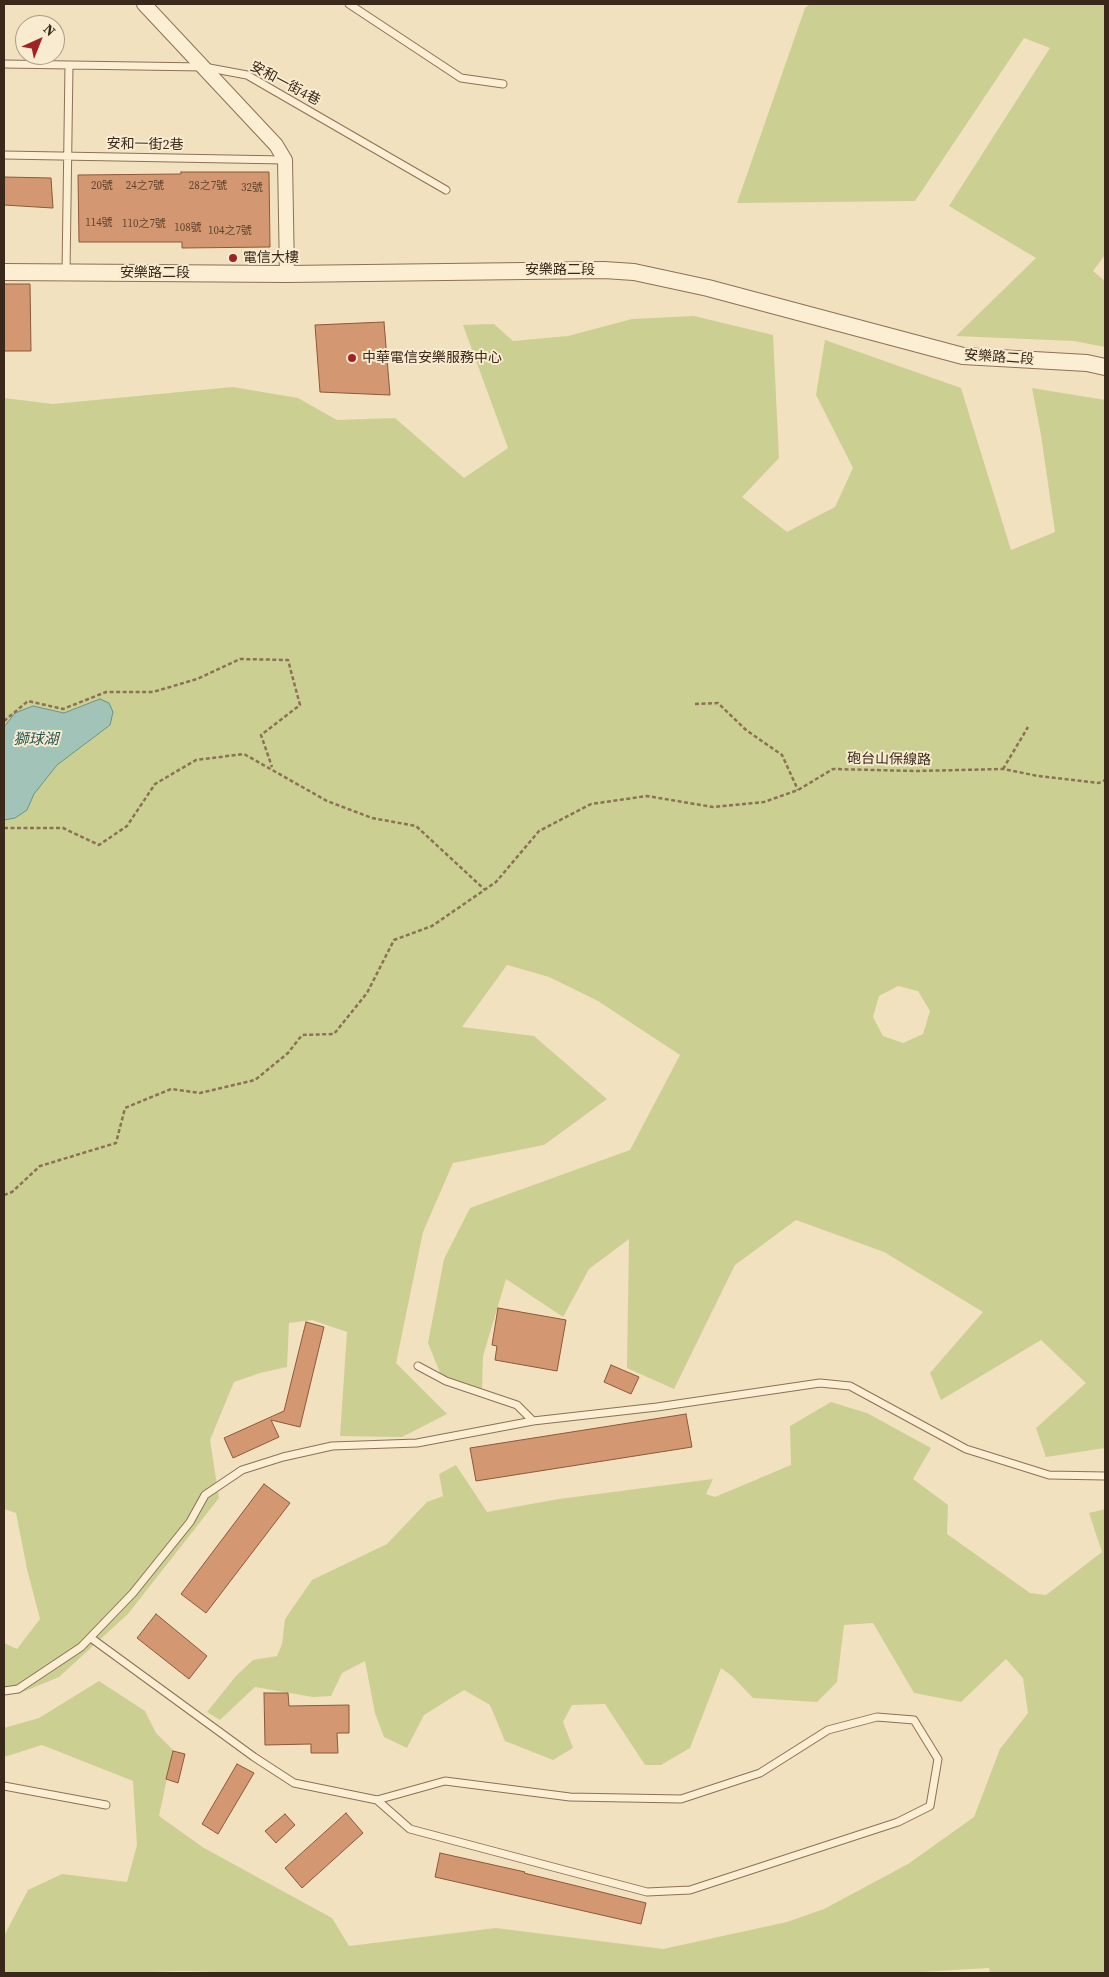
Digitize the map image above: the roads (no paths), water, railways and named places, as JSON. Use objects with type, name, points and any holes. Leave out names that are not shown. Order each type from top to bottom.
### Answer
[{"type":"street","points":[[144,4],[276,145],[285,160],[287,274]]},
{"type":"street","name":"安樂路二段","points":[[4,272],[287,274],[531,270],[634,272],[708,288],[963,356],[1087,362],[1105,367]]},
{"type":"lane","points":[[349,4],[461,78],[503,84]]},
{"type":"lane","name":"安和一街4巷","points":[[4,64],[204,67],[247,75],[446,190]]},
{"type":"lane","points":[[66,273],[69,65]]},
{"type":"lane","name":"安和一街2巷","points":[[4,155],[285,160]]},
{"type":"lane","points":[[418,1366],[446,1382],[517,1405],[533,1422]]},
{"type":"lane","points":[[4,1692],[18,1688],[81,1647],[132,1593],[161,1558],[190,1522],[205,1495],[242,1470],[283,1457],[332,1446],[417,1443],[533,1422],[657,1407],[820,1383],[850,1386],[966,1449],[1049,1475],[1105,1476]]},
{"type":"lane","points":[[90,1638],[294,1784],[377,1800],[444,1781],[570,1797],[681,1800],[760,1774],[828,1730],[877,1717],[914,1720],[938,1759],[930,1806],[898,1822],[690,1890],[647,1892],[410,1829],[377,1800]]},
{"type":"lane","points":[[4,1786],[106,1805]]},
{"type":"water","name":"獅球湖","points":[[100,699],[109,703],[113,712],[110,725],[57,765],[34,794],[27,810],[15,818],[4,820],[4,727],[15,713],[33,706],[64,713]]},
{"type":"place","name":"電信大樓","points":[[233,258]]},
{"type":"place","name":"中華電信安樂服務中心","points":[[352,358]]}]
